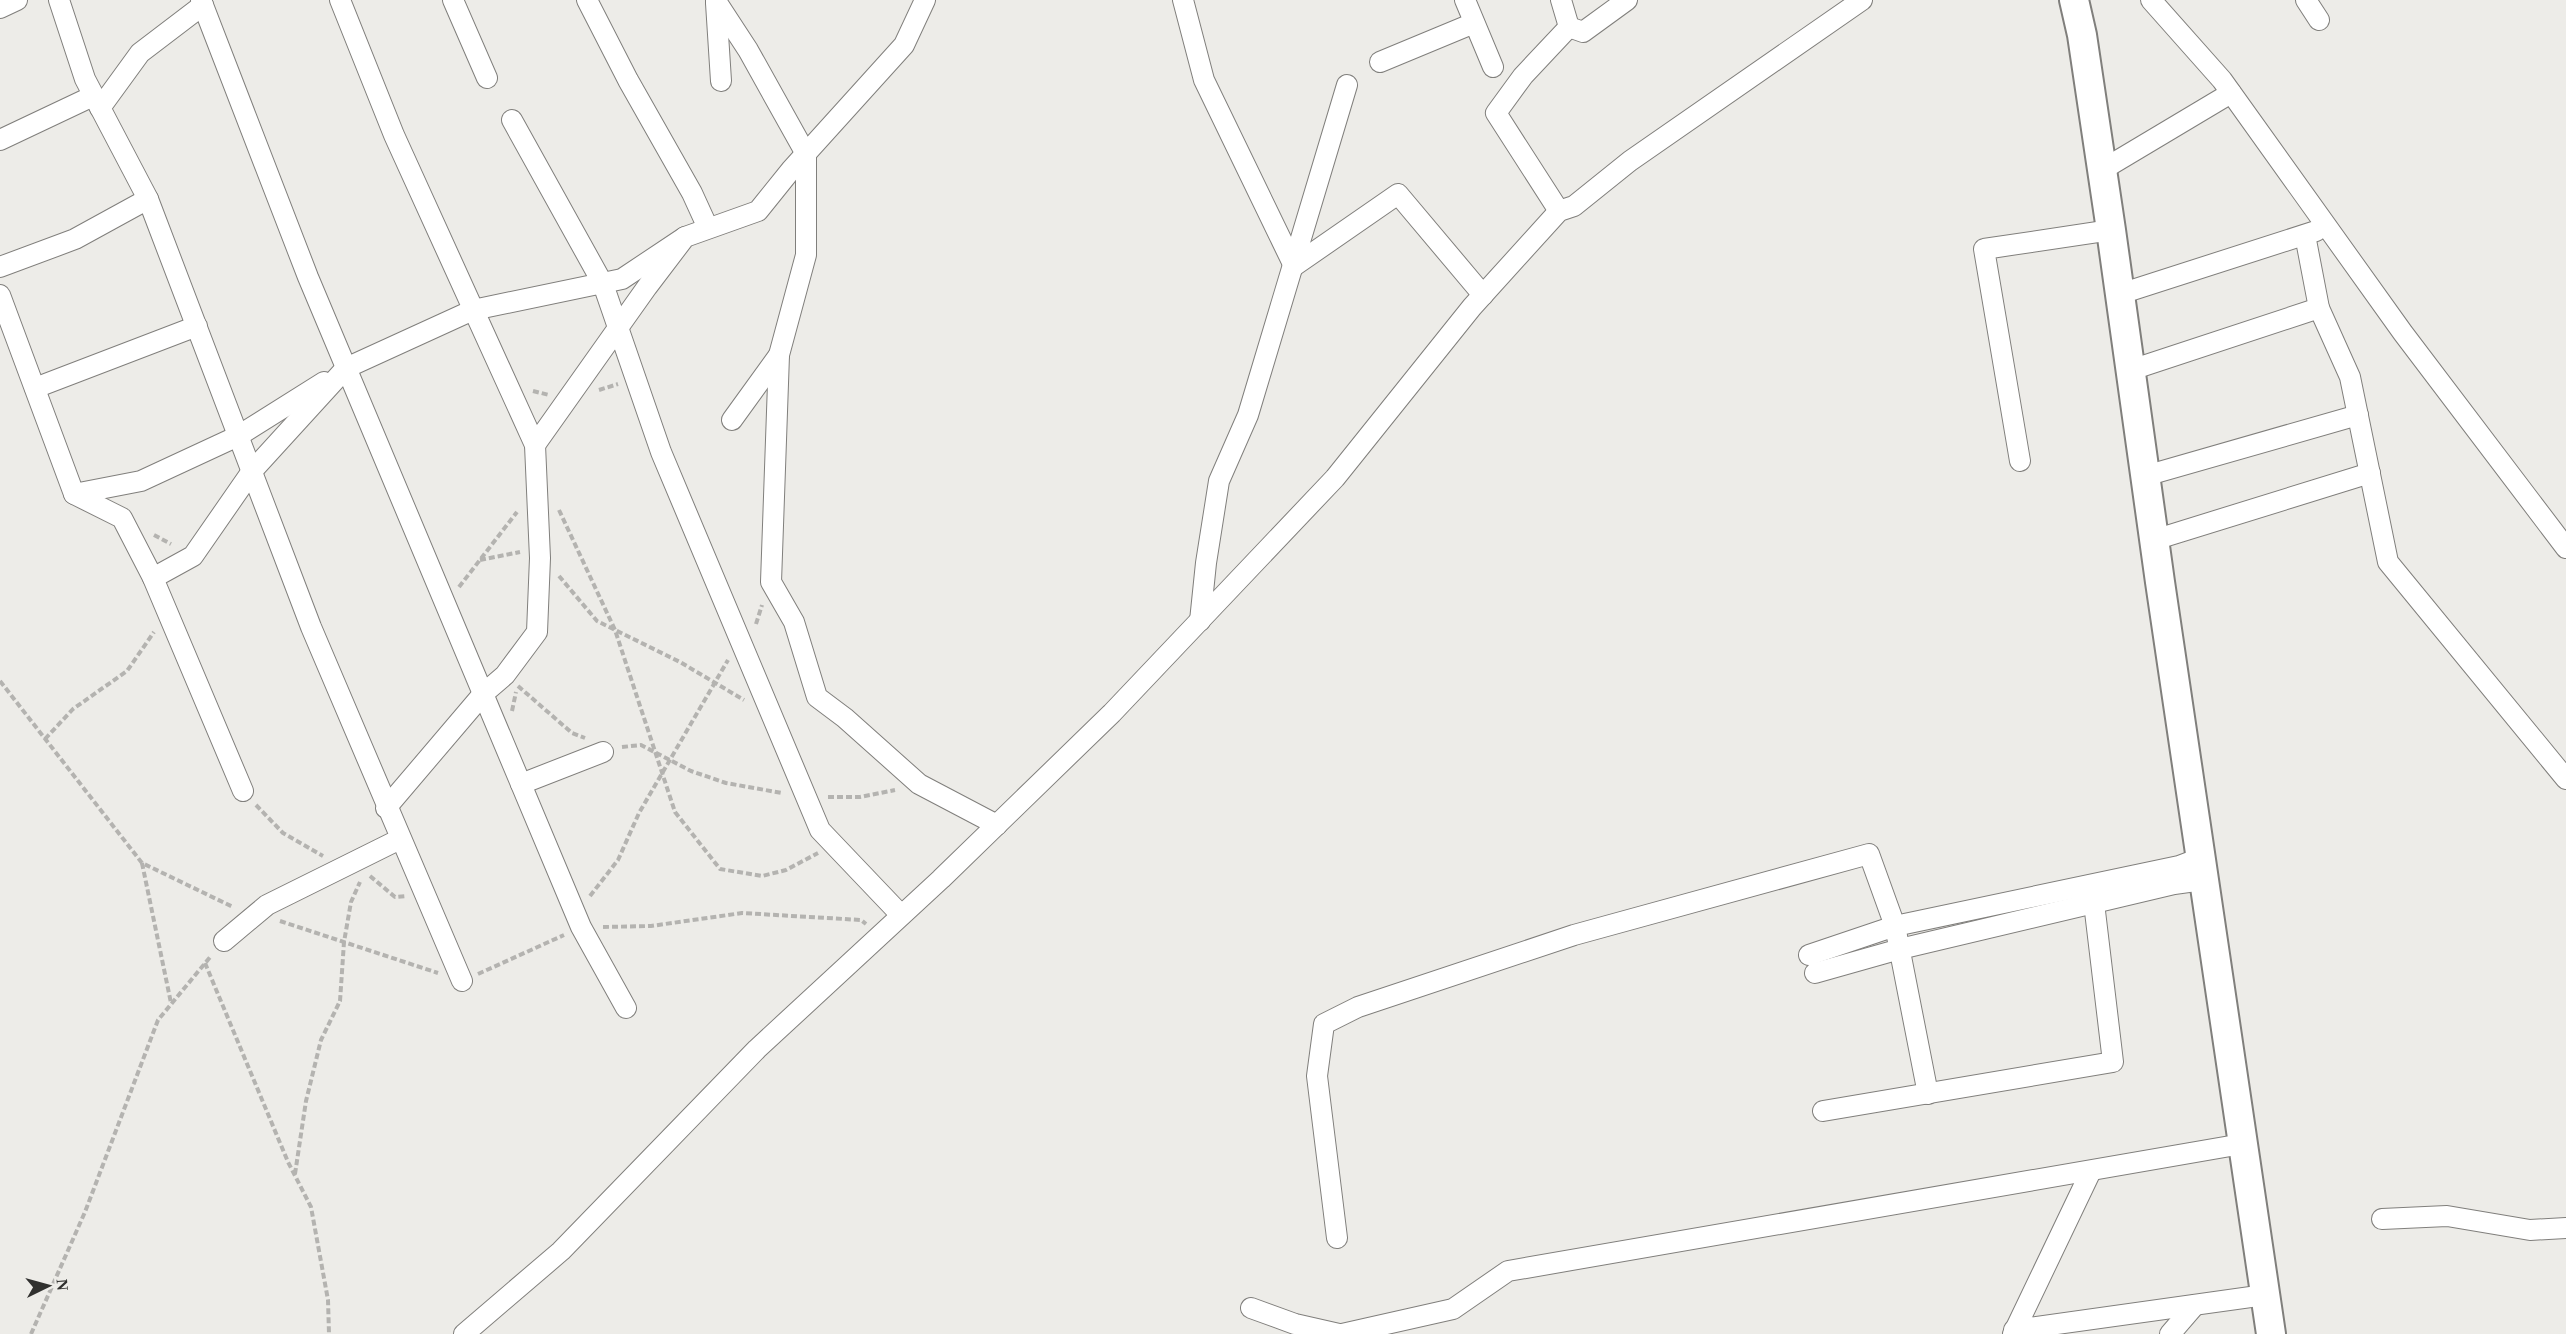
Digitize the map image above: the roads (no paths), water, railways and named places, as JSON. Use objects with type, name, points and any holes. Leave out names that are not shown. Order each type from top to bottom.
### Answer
[{"type":"main road","points":[[2074,0],[2082,35],[2111,230],[2154,540],[2271,1334]]},
{"type":"street","points":[[0,8],[17,0]]},
{"type":"street","points":[[59,0],[85,80],[148,198],[311,627],[399,839],[462,981]]},
{"type":"street","points":[[340,0],[394,135],[535,445],[540,558],[537,632],[505,675],[483,694],[386,808]]},
{"type":"street","points":[[453,0],[487,78]]},
{"type":"street","points":[[587,0],[628,80],[692,193],[708,228]]},
{"type":"street","points":[[716,0],[748,50],[806,154],[806,255],[779,355],[771,582],[794,622],[817,697],[845,718],[919,784],[997,825]]},
{"type":"street","points":[[716,0],[721,81]]},
{"type":"street","points":[[74,494],[141,481],[238,436],[346,368],[473,310],[622,279],[685,237],[758,211],[904,45],[925,0]]},
{"type":"street","points":[[1183,0],[1204,80],[1294,266]]},
{"type":"street","points":[[1465,0],[1493,68]]},
{"type":"street","points":[[1561,0],[1569,27]]},
{"type":"street","points":[[1569,27],[1583,32],[1627,0]]},
{"type":"street","points":[[464,1334],[561,1251],[757,1049],[902,915],[1112,713],[1335,478],[1484,295],[1559,211],[1574,206],[1630,161],[1862,0]]},
{"type":"street","points":[[2151,0],[2231,93],[2403,333],[2566,548]]},
{"type":"street","points":[[2306,0],[2319,20]]},
{"type":"street","points":[[0,140],[97,102],[140,53],[202,3],[308,277],[578,921],[626,1008]]},
{"type":"street","points":[[1380,62],[1474,23]]},
{"type":"street","points":[[1559,211],[1496,113],[1523,76],[1569,27]]},
{"type":"street","points":[[1200,621],[1206,563],[1220,482],[1248,415],[1347,85]]},
{"type":"street","points":[[2102,170],[2231,93]]},
{"type":"street","points":[[512,120],[603,284],[661,452],[820,830],[902,915]]},
{"type":"street","points":[[1294,266],[1398,194],[1484,295]]},
{"type":"street","points":[[0,267],[75,239],[148,198]]},
{"type":"street","points":[[2120,294],[2327,227]]},
{"type":"street","points":[[2020,461],[1984,249],[2111,230]]},
{"type":"street","points":[[2305,234],[2319,308],[2350,377],[2388,562],[2566,779]]},
{"type":"street","points":[[535,445],[685,237]]},
{"type":"street","points":[[0,295],[74,494],[122,518],[153,578],[243,791]]},
{"type":"street","points":[[2131,370],[2319,308]]},
{"type":"street","points":[[35,388],[196,327]]},
{"type":"street","points":[[732,420],[779,355]]},
{"type":"street","points":[[153,578],[193,556],[252,471],[346,368]]},
{"type":"street","points":[[2145,476],[2358,415]]},
{"type":"street","points":[[2154,540],[2370,473]]},
{"type":"street","points":[[521,784],[601,746]]},
{"type":"street","points":[[224,941],[267,904],[399,839]]},
{"type":"street","points":[[1338,1238],[1317,1076],[1324,1024],[1358,1007],[1574,935],[1869,854],[1895,926],[1928,1094]]},
{"type":"street","points":[[2179,866],[2202,869],[2094,903],[1900,949],[1812,964],[1895,926],[2179,866]]},
{"type":"street","points":[[1823,1111],[2113,1062],[2094,903]]},
{"type":"street","points":[[1251,1308],[1295,1324],[1335,1333],[1453,1309],[1508,1271],[2242,1144]]},
{"type":"street","points":[[2013,1332],[2091,1171]]},
{"type":"street","points":[[2382,1219],[2447,1216],[2530,1230],[2566,1228]]},
{"type":"street","points":[[2013,1332],[2265,1295]]},
{"type":"street","points":[[2170,1334],[2195,1305]]}]
